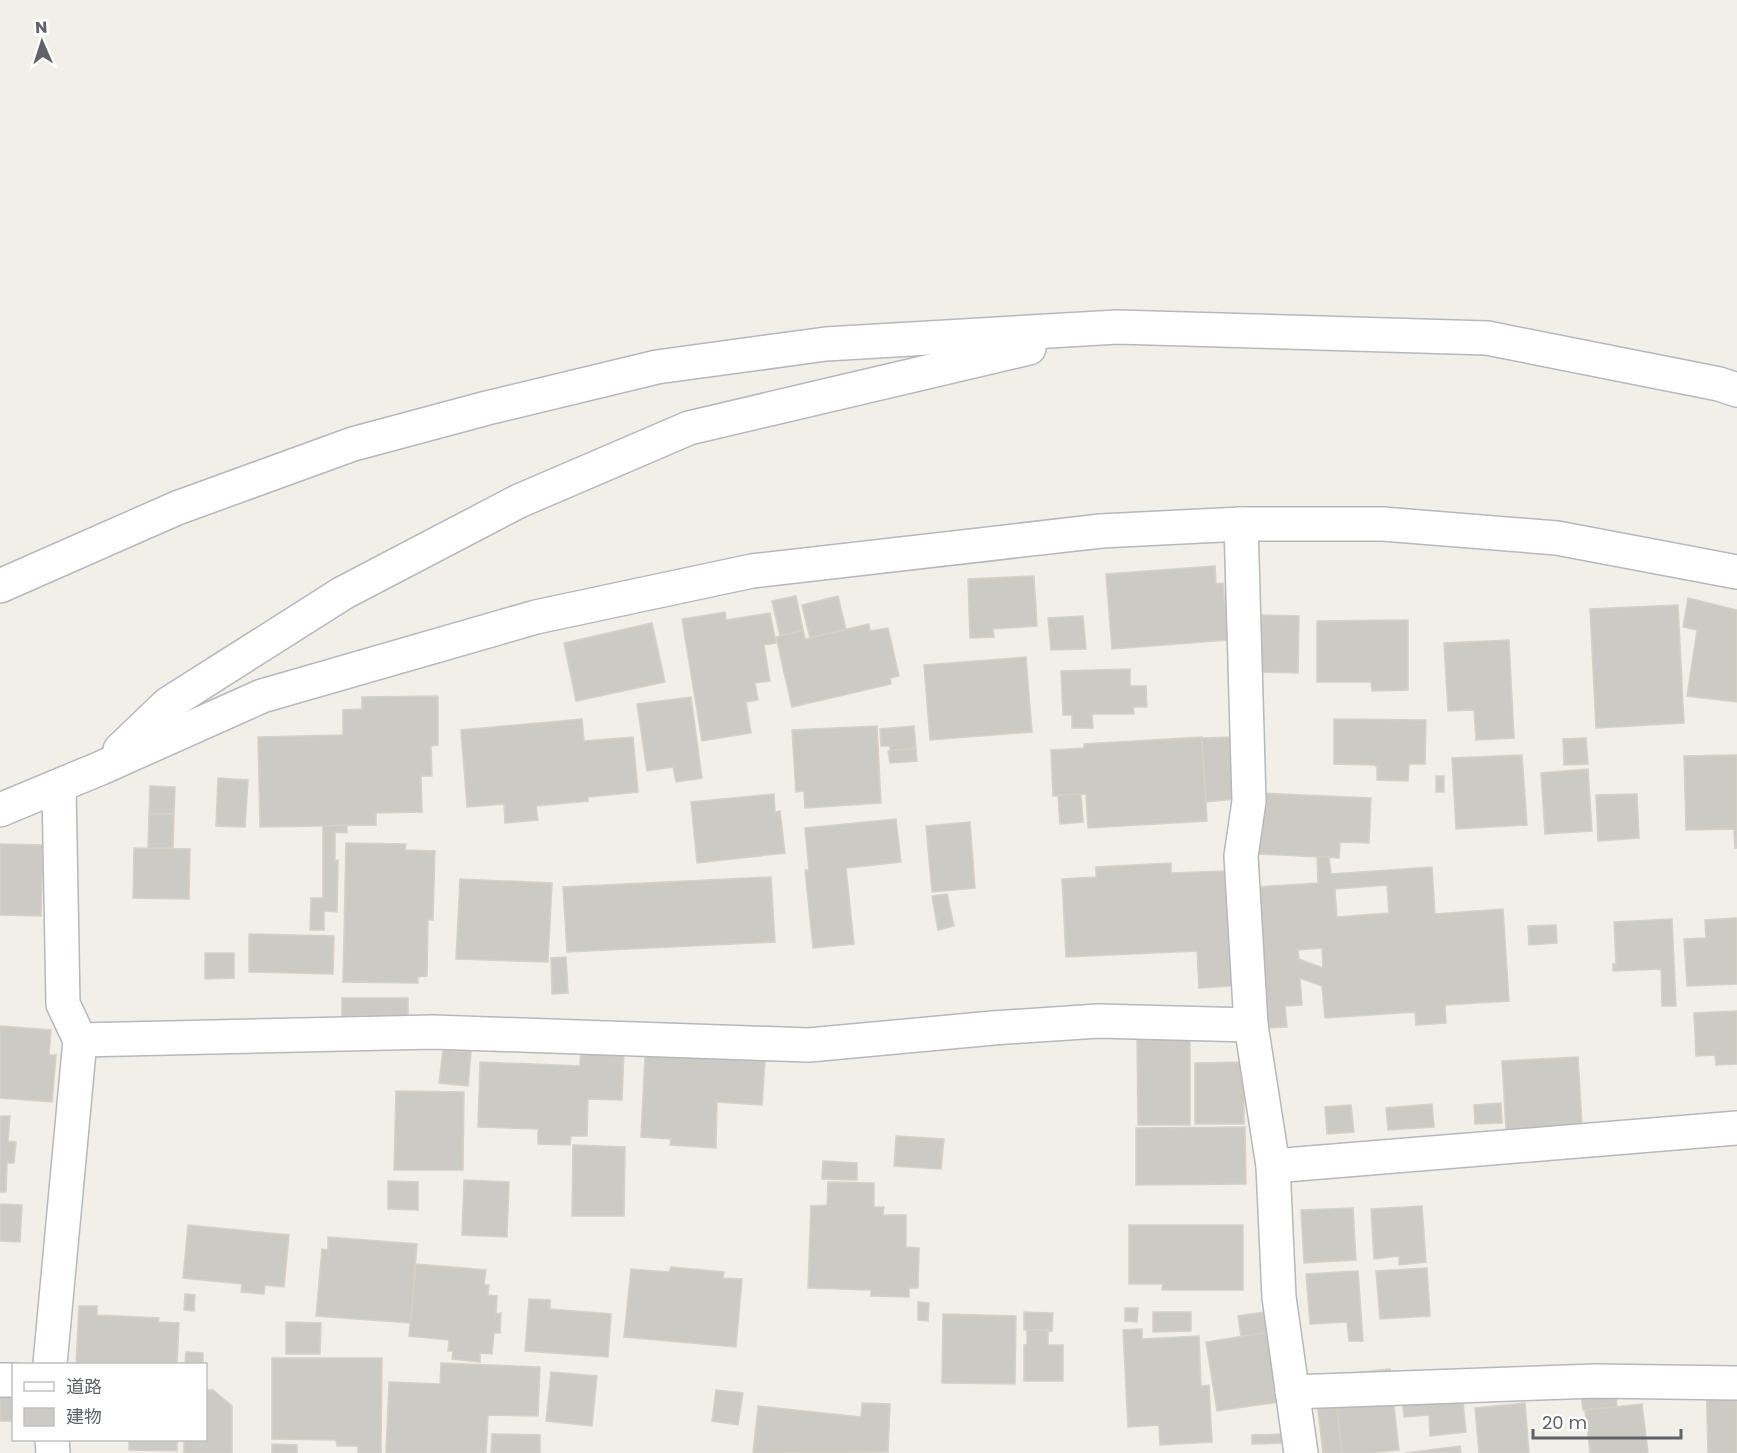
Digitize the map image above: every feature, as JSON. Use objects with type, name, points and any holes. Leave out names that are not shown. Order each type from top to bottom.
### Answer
[{"type":"street","points":[[0,586],[177,508],[353,444],[487,408],[645,370],[826,344],[1117,327],[1295,330],[1487,338],[1719,384],[1737,390]]},
{"type":"street","points":[[101,768],[168,704],[343,593],[538,492],[689,428],[1117,327]]},
{"type":"street","points":[[1241,524],[1249,801],[1241,856],[1251,1025],[1273,1166],[1279,1297],[1301,1453]]},
{"type":"street","points":[[0,810],[262,696],[537,617],[752,571],[1101,531],[1241,524],[1383,524],[1557,538],[1737,572]]},
{"type":"street","points":[[50,1363],[80,1040],[63,1004],[59,786]]},
{"type":"street","points":[[80,1040],[433,1032],[809,1046],[993,1028],[1098,1021],[1251,1025]]},
{"type":"street","points":[[1273,1166],[1737,1128]]},
{"type":"street","points":[[1292,1392],[1596,1381],[1737,1383]]},
{"type":"building","points":[[1215,566],[1216,584],[1223,583],[1228,640],[1112,649],[1106,574]]},
{"type":"building","points":[[1034,576],[1037,626],[993,629],[994,637],[970,638],[968,579]]},
{"type":"building","points":[[796,596],[803,630],[780,636],[772,601]]},
{"type":"building","points":[[838,596],[846,630],[810,638],[802,605]]},
{"type":"building","points":[[1688,598],[1737,610],[1737,702],[1687,696],[1697,630],[1683,627]]},
{"type":"building","points":[[1678,605],[1684,723],[1596,728],[1590,609]]},
{"type":"building","points":[[725,612],[726,620],[770,613],[776,643],[764,645],[770,681],[755,683],[758,700],[746,702],[751,733],[702,741],[682,619]]},
{"type":"building","points":[[1262,615],[1299,616],[1298,673],[1261,672]]},
{"type":"building","points":[[1083,616],[1086,649],[1051,650],[1048,618]]},
{"type":"building","points":[[1408,620],[1408,690],[1372,691],[1371,682],[1317,682],[1317,621]]},
{"type":"building","points":[[652,623],[665,682],[576,701],[564,643]]},
{"type":"building","points":[[869,624],[870,631],[888,628],[899,676],[890,678],[891,684],[792,707],[776,637],[803,630],[805,639]]},
{"type":"building","points":[[1509,640],[1514,738],[1476,740],[1474,710],[1448,711],[1444,643]]},
{"type":"building","points":[[1026,657],[1032,732],[930,740],[924,665]]},
{"type":"building","points":[[1130,669],[1130,686],[1146,686],[1147,707],[1133,707],[1134,714],[1092,714],[1093,728],[1072,728],[1072,715],[1063,715],[1061,671]]},
{"type":"building","points":[[438,696],[438,745],[431,746],[432,776],[421,776],[422,812],[376,813],[376,825],[260,827],[258,737],[343,735],[343,710],[362,709],[362,697]]},
{"type":"building","points":[[691,697],[702,778],[676,782],[673,767],[647,771],[637,704]]},
{"type":"building","points":[[582,719],[584,741],[633,737],[638,792],[588,797],[588,801],[536,806],[538,820],[505,823],[504,804],[467,807],[461,730]]},
{"type":"building","points":[[1334,719],[1426,720],[1425,764],[1409,764],[1408,781],[1377,780],[1377,767],[1374,765],[1334,764]]},
{"type":"building","points":[[877,726],[881,803],[805,808],[804,791],[796,792],[792,730]]},
{"type":"building","points":[[914,726],[916,748],[890,751],[890,746],[881,746],[880,729]]},
{"type":"building","points":[[1202,737],[1207,821],[1088,828],[1086,794],[1053,796],[1051,750],[1084,748],[1084,744]]},
{"type":"building","points":[[1232,737],[1236,799],[1206,802],[1202,738]]},
{"type":"building","points":[[1586,738],[1588,764],[1564,765],[1563,739]]},
{"type":"building","points":[[916,748],[917,761],[890,763],[888,751]]},
{"type":"building","points":[[1522,755],[1527,825],[1456,829],[1452,758]]},
{"type":"building","points":[[1737,755],[1737,848],[1735,848],[1734,829],[1686,830],[1684,756]]},
{"type":"building","points":[[1588,769],[1592,831],[1545,834],[1541,773]]},
{"type":"building","points":[[1436,776],[1444,776],[1444,792],[1436,792]]},
{"type":"building","points":[[218,778],[248,780],[245,827],[216,826]]},
{"type":"building","points":[[150,786],[175,787],[174,814],[149,814]]},
{"type":"building","points":[[1261,793],[1371,798],[1369,843],[1340,842],[1339,858],[1258,854]]},
{"type":"building","points":[[774,794],[775,812],[780,811],[785,853],[697,863],[691,802]]},
{"type":"building","points":[[1081,794],[1083,822],[1060,824],[1058,795]]},
{"type":"building","points":[[1637,794],[1639,838],[1598,841],[1596,795]]},
{"type":"building","points":[[149,814],[174,814],[173,848],[148,848]]},
{"type":"building","points":[[896,819],[901,862],[846,868],[854,944],[813,948],[805,870],[809,870],[805,828]]},
{"type":"building","points":[[970,822],[975,888],[932,892],[926,826]]},
{"type":"building","points":[[347,825],[347,833],[335,832],[335,861],[338,860],[337,912],[324,911],[324,930],[310,930],[311,898],[323,898],[323,826]]},
{"type":"building","points":[[346,843],[406,844],[405,850],[435,851],[433,920],[428,920],[427,976],[418,977],[418,983],[343,982]]},
{"type":"building","points":[[0,844],[43,845],[41,916],[0,915]]},
{"type":"building","points":[[134,848],[190,849],[189,899],[133,898]]},
{"type":"building","points":[[1317,857],[1329,857],[1331,874],[1432,867],[1435,914],[1503,909],[1509,1001],[1445,1005],[1446,1023],[1416,1025],[1415,1012],[1325,1018],[1322,986],[1300,978],[1302,1005],[1285,1006],[1287,1027],[1266,1028],[1256,887],[1318,883]],"holes":[[[1387,885],[1389,913],[1337,917],[1335,889]],[[1322,948],[1323,968],[1299,959],[1298,950]]]},
{"type":"building","points":[[1171,863],[1171,873],[1226,871],[1231,986],[1199,988],[1197,951],[1066,957],[1062,879],[1096,877],[1096,867]]},
{"type":"building","points":[[771,877],[775,942],[567,952],[563,887]]},
{"type":"building","points":[[460,879],[552,883],[548,962],[456,959]]},
{"type":"building","points":[[947,894],[954,926],[938,930],[932,896]]},
{"type":"building","points":[[1737,918],[1737,984],[1687,986],[1684,939],[1706,938],[1705,920]]},
{"type":"building","points":[[1672,919],[1676,1006],[1662,1006],[1661,969],[1613,971],[1613,964],[1616,964],[1614,922]]},
{"type":"building","points":[[1556,925],[1557,943],[1529,945],[1528,926]]},
{"type":"building","points":[[249,934],[334,936],[333,974],[249,972]]},
{"type":"building","points":[[205,953],[234,953],[234,978],[205,979]]},
{"type":"building","points":[[566,957],[568,993],[552,994],[551,958]]},
{"type":"building","points":[[342,998],[408,998],[408,1016],[342,1016]]},
{"type":"building","points":[[1737,1011],[1737,1064],[1716,1065],[1715,1055],[1696,1056],[1694,1013]]},
{"type":"building","points":[[0,1026],[51,1030],[49,1055],[56,1055],[52,1102],[0,1098]]},
{"type":"building","points":[[1137,1032],[1190,1032],[1190,1125],[1138,1125]]},
{"type":"building","points":[[581,1047],[624,1049],[622,1100],[588,1099],[587,1136],[571,1136],[570,1145],[538,1144],[538,1129],[478,1127],[480,1062],[580,1066]]},
{"type":"building","points":[[443,1050],[471,1052],[468,1086],[439,1083]]},
{"type":"building","points":[[645,1055],[765,1061],[762,1105],[717,1102],[716,1148],[670,1145],[671,1139],[641,1137]]},
{"type":"building","points":[[1578,1057],[1582,1125],[1506,1129],[1502,1061]]},
{"type":"building","points":[[1244,1062],[1244,1124],[1195,1124],[1195,1063]]},
{"type":"building","points":[[396,1091],[464,1092],[463,1170],[394,1170]]},
{"type":"building","points":[[1501,1103],[1502,1123],[1475,1124],[1474,1105]]},
{"type":"building","points":[[1432,1104],[1434,1127],[1388,1130],[1386,1108]]},
{"type":"building","points":[[1351,1105],[1354,1132],[1327,1134],[1325,1107]]},
{"type":"building","points":[[0,1116],[10,1116],[8,1141],[16,1142],[14,1163],[7,1163],[6,1192],[0,1192]]},
{"type":"building","points":[[1245,1127],[1246,1184],[1136,1185],[1136,1128]]},
{"type":"building","points":[[896,1136],[944,1139],[941,1169],[894,1166]]},
{"type":"building","points":[[573,1145],[625,1147],[624,1216],[572,1216]]},
{"type":"building","points":[[823,1161],[857,1163],[857,1180],[822,1179]]},
{"type":"building","points":[[464,1180],[509,1182],[507,1237],[462,1235]]},
{"type":"building","points":[[388,1181],[418,1182],[418,1210],[388,1209]]},
{"type":"building","points":[[828,1182],[874,1183],[874,1207],[884,1207],[883,1215],[906,1215],[906,1247],[919,1248],[918,1288],[909,1288],[909,1297],[871,1296],[871,1290],[808,1288],[811,1206],[827,1205]]},
{"type":"building","points":[[0,1204],[22,1205],[20,1242],[0,1241]]},
{"type":"building","points":[[1422,1206],[1426,1262],[1399,1265],[1399,1256],[1374,1259],[1371,1209]]},
{"type":"building","points":[[1353,1208],[1356,1260],[1304,1263],[1301,1210]]},
{"type":"building","points":[[188,1225],[289,1235],[284,1287],[265,1285],[264,1294],[241,1292],[242,1284],[183,1278]]},
{"type":"building","points":[[1129,1225],[1243,1225],[1243,1290],[1162,1290],[1163,1284],[1129,1284]]},
{"type":"building","points":[[328,1237],[417,1244],[411,1323],[316,1316],[322,1249],[328,1250]]},
{"type":"building","points":[[416,1264],[486,1270],[484,1285],[489,1285],[488,1295],[497,1296],[496,1314],[501,1313],[500,1333],[494,1333],[492,1354],[480,1353],[480,1362],[452,1359],[453,1351],[448,1351],[449,1340],[409,1336]]},
{"type":"building","points":[[671,1267],[724,1272],[723,1278],[742,1279],[736,1347],[624,1337],[631,1269],[669,1272]]},
{"type":"building","points":[[1427,1268],[1430,1316],[1380,1319],[1376,1271]]},
{"type":"building","points":[[1358,1271],[1363,1341],[1349,1341],[1347,1322],[1310,1324],[1306,1274]]},
{"type":"building","points":[[185,1294],[195,1295],[194,1311],[184,1310]]},
{"type":"building","points":[[529,1299],[550,1300],[550,1309],[611,1314],[608,1357],[525,1351]]},
{"type":"building","points":[[918,1302],[929,1303],[928,1321],[918,1320]]},
{"type":"building","points":[[79,1306],[97,1306],[97,1315],[159,1318],[158,1322],[179,1323],[177,1363],[76,1363]]},
{"type":"building","points":[[1125,1308],[1138,1308],[1137,1322],[1125,1321]]},
{"type":"building","points":[[1272,1311],[1275,1331],[1241,1337],[1238,1316]]},
{"type":"building","points":[[1024,1312],[1053,1313],[1052,1331],[1024,1330]]},
{"type":"building","points":[[1153,1312],[1191,1312],[1191,1331],[1153,1332]]},
{"type":"building","points":[[943,1314],[1016,1316],[1015,1384],[942,1383]]},
{"type":"building","points":[[286,1322],[321,1323],[320,1354],[286,1354]]},
{"type":"building","points":[[1142,1329],[1142,1339],[1199,1336],[1201,1386],[1209,1385],[1212,1442],[1160,1445],[1159,1425],[1128,1427],[1123,1330]]},
{"type":"building","points":[[1027,1330],[1048,1330],[1048,1345],[1063,1345],[1063,1381],[1024,1381],[1024,1345],[1027,1344]]},
{"type":"building","points":[[1275,1331],[1286,1401],[1217,1411],[1206,1342]]},
{"type":"building","points":[[186,1352],[203,1353],[203,1363],[185,1363]]},
{"type":"building","points":[[272,1358],[382,1358],[381,1453],[358,1453],[358,1446],[337,1446],[336,1440],[272,1439]]},
{"type":"building","points":[[441,1363],[540,1367],[538,1416],[488,1415],[486,1453],[386,1453],[389,1382],[440,1384]]},
{"type":"building","points":[[1390,1369],[1399,1450],[1342,1453],[1333,1375]]},
{"type":"building","points":[[551,1372],[597,1376],[592,1426],[546,1421]]},
{"type":"building","points":[[1579,1373],[1615,1389],[1617,1407],[1583,1410]]},
{"type":"building","points":[[1333,1375],[1342,1453],[1323,1453],[1314,1377]]},
{"type":"building","points":[[1737,1375],[1737,1453],[1708,1453],[1706,1376]]},
{"type":"building","points":[[1461,1381],[1466,1432],[1430,1436],[1429,1415],[1404,1417],[1401,1387]]},
{"type":"building","points":[[12,1390],[12,1421],[0,1421],[0,1391]]},
{"type":"building","points":[[207,1390],[213,1390],[232,1406],[232,1453],[184,1453],[184,1441],[207,1441]]},
{"type":"building","points":[[716,1390],[743,1393],[738,1425],[712,1421]]},
{"type":"building","points":[[862,1403],[890,1404],[888,1452],[753,1453],[758,1406],[861,1417]]},
{"type":"building","points":[[1525,1403],[1529,1453],[1479,1453],[1475,1408]]},
{"type":"building","points":[[1642,1404],[1648,1453],[1590,1453],[1585,1410]]},
{"type":"building","points":[[492,1434],[540,1435],[540,1453],[491,1453]]},
{"type":"building","points":[[1285,1434],[1285,1443],[1252,1444],[1252,1435]]},
{"type":"building","points":[[129,1441],[177,1441],[177,1451],[129,1450]]},
{"type":"building","points":[[272,1444],[297,1445],[297,1453],[272,1453]]},
{"type":"building","points":[[1460,1446],[1461,1453],[1405,1453]]}]
